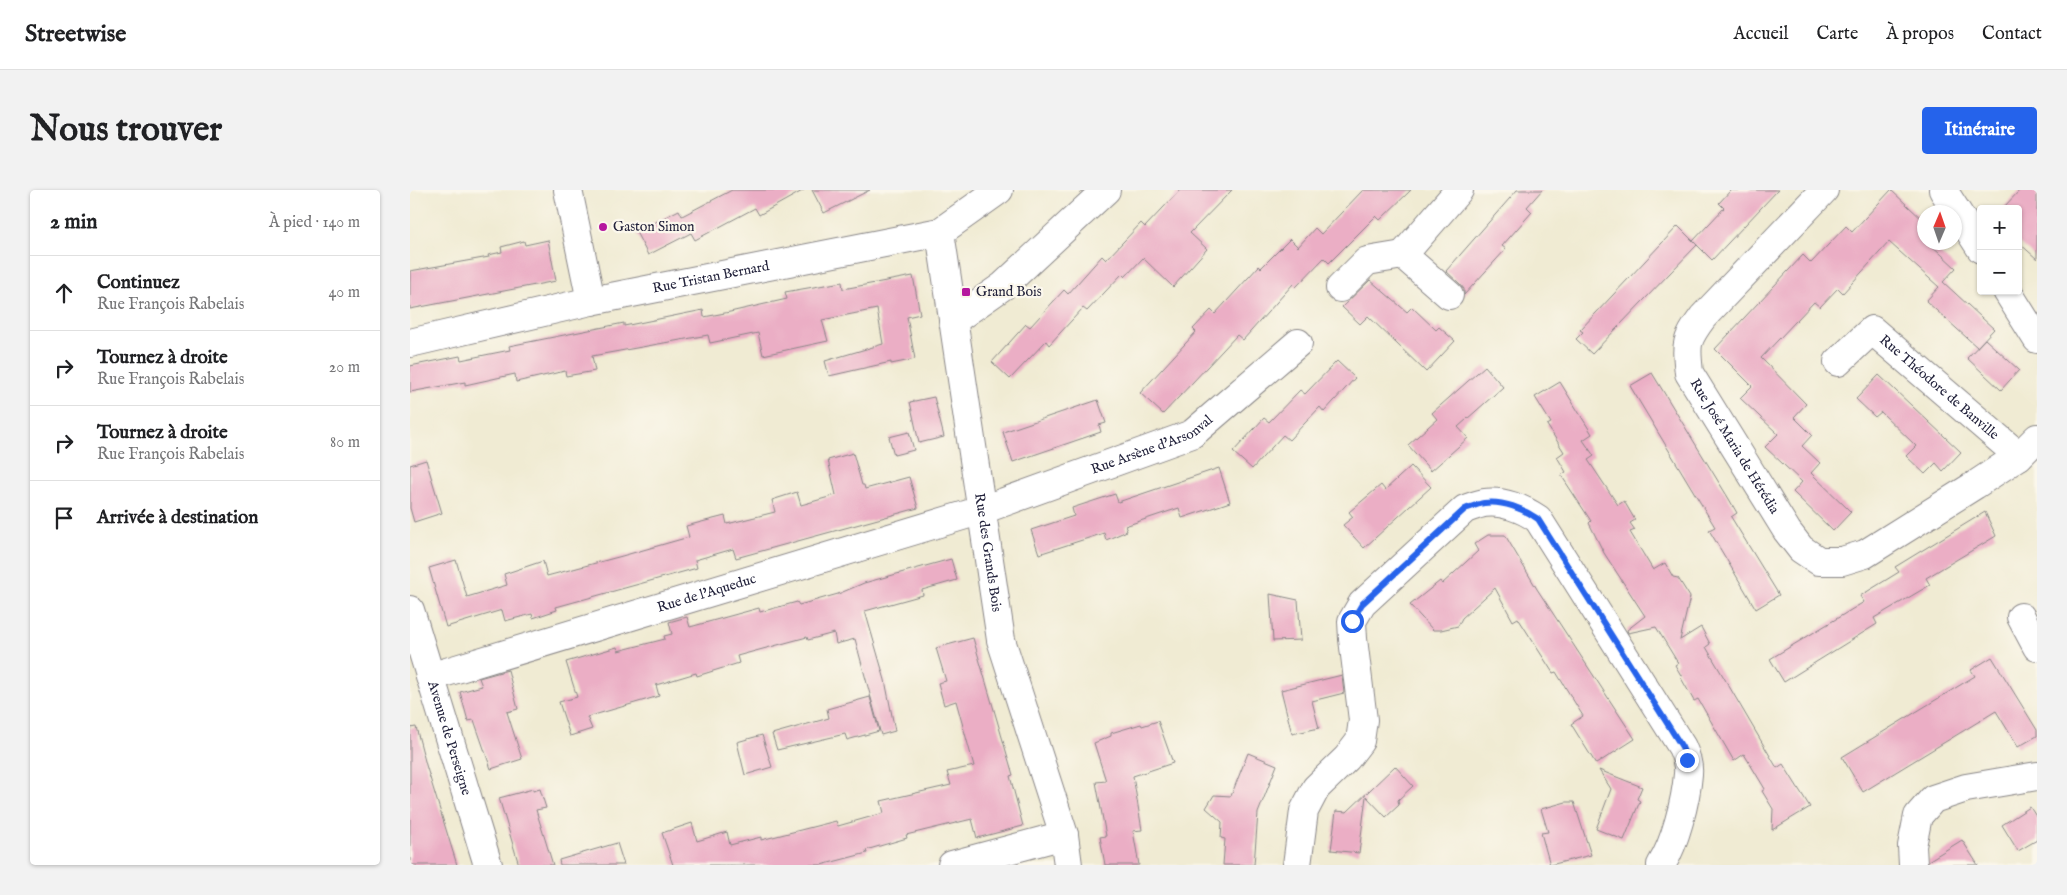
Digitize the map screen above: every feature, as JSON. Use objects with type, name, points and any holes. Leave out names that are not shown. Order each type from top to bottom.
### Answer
[{"type":"street","points":[[568,190],[592,301]]},
{"type":"street","name":"Rue Tristan Bernard","points":[[410,343],[592,301],[940,232],[999,190]]},
{"type":"street","points":[[953,321],[1003,286],[1106,190]]},
{"type":"street","points":[[1340,288],[1367,261],[1403,255],[1459,190]]},
{"type":"street","name":"Rue José Maria de Hérédia","points":[[1819,561],[1801,549],[1688,373],[1686,348],[1690,334],[1703,317],[1824,190]]},
{"type":"street","points":[[1943,190],[1977,243]]},
{"type":"street","name":"Rue des Grands Bois","points":[[940,232],[1001,640],[1064,835],[1068,865]]},
{"type":"street","points":[[1403,255],[1449,295]]},
{"type":"street","points":[[2010,295],[2037,338]]},
{"type":"street","name":"Rue Théodore de Banville","points":[[1819,561],[1842,561],[1865,554],[2028,447],[1872,330],[1838,362]]},
{"type":"street","name":"Rue Arsène d'Arsonval","points":[[982,510],[1192,434],[1298,343]]},
{"type":"street","points":[[1297,865],[1304,811],[1316,788],[1347,758],[1360,741],[1363,720],[1352,621],[1362,604],[1465,509],[1485,502],[1526,510],[1538,519],[1682,747],[1689,773],[1678,825],[1667,855],[1660,865]]},
{"type":"street","name":"Rue de l'Aqueduc","points":[[430,677],[982,510]]},
{"type":"street","name":"Avenue de Perseigne","points":[[410,610],[488,865]]},
{"type":"street","points":[[2020,617],[2037,647]]},
{"type":"street","points":[[1913,865],[1912,846],[1918,816],[1933,799],[1966,788],[2037,776]]},
{"type":"street","points":[[952,865],[1064,835]]},
{"type":"building","points":[[732,190],[804,190],[759,215],[755,208],[695,240],[691,233],[648,255],[636,232],[679,210],[682,216]]},
{"type":"building","points":[[812,190],[870,190],[824,213]]},
{"type":"building","points":[[1180,190],[1232,190],[1190,233],[1207,249],[1173,287],[1143,258],[1125,277],[1122,274],[1087,311],[1083,308],[1049,345],[1046,341],[1010,379],[992,362],[1026,324],[1030,327],[1064,290],[1068,294],[1102,256],[1106,260],[1141,223],[1145,227]]},
{"type":"building","points":[[1363,190],[1411,190],[1380,220],[1376,216],[1329,263],[1324,258],[1296,287],[1293,284],[1243,340],[1237,335],[1163,414],[1140,393],[1196,332],[1193,329],[1211,310],[1215,314],[1259,266],[1261,268],[1290,239],[1298,247],[1315,228],[1321,234]]},
{"type":"building","points":[[1517,190],[1542,190],[1527,207],[1532,212],[1502,246],[1506,249],[1464,295],[1464,289],[1446,271]]},
{"type":"building","points":[[1731,190],[1778,190],[1712,260],[1693,241],[1724,208],[1719,203]]},
{"type":"building","points":[[1891,190],[1917,214],[1917,250],[1937,250],[1956,268],[1943,282],[1994,329],[1977,347],[1926,301],[1939,287],[1889,242],[1843,293],[1838,288],[1820,307],[1814,302],[1761,358],[1806,404],[1794,417],[1812,435],[1802,446],[1820,463],[1811,473],[1851,512],[1833,531],[1793,492],[1802,482],[1765,447],[1778,434],[1740,398],[1752,386],[1715,349],[1803,255],[1811,263],[1846,226],[1852,232]]},
{"type":"building","points":[[2020,190],[2037,190],[2037,259],[2022,246],[2022,205],[2006,205]]},
{"type":"building","points":[[1678,226],[1697,245],[1592,354],[1576,339],[1583,332],[1580,330]]},
{"type":"building","points":[[548,240],[556,281],[410,309],[410,271],[489,257],[488,255],[502,252],[501,247],[524,241],[525,245]]},
{"type":"building","points":[[913,276],[920,314],[907,317],[915,359],[891,364],[891,362],[829,376],[825,361],[883,344],[877,309],[822,320],[828,341],[763,355],[758,333],[710,343],[708,335],[592,356],[595,371],[566,376],[565,371],[516,382],[515,374],[465,385],[465,382],[410,392],[410,366],[460,356],[461,360],[510,350],[509,346],[624,323],[624,326],[703,310],[704,317],[730,312],[787,299],[785,292],[842,282],[843,289]]},
{"type":"building","points":[[1370,280],[1407,312],[1412,307],[1436,330],[1439,327],[1455,341],[1426,372],[1368,316],[1360,324],[1342,307]]},
{"type":"building","points":[[1985,339],[2019,370],[2001,390],[1967,358]]},
{"type":"building","points":[[1337,361],[1355,378],[1324,412],[1320,407],[1289,440],[1283,435],[1252,469],[1233,452],[1264,418],[1269,422],[1300,390],[1305,394]]},
{"type":"building","points":[[1485,366],[1503,387],[1458,427],[1468,438],[1431,471],[1408,445],[1437,419],[1432,413]]},
{"type":"building","points":[[1652,373],[1729,499],[1737,513],[1731,517],[1779,595],[1756,609],[1709,530],[1715,527],[1630,386]]},
{"type":"building","points":[[1879,375],[1961,452],[1943,471],[1936,463],[1925,474],[1906,456],[1916,446],[1881,412],[1875,417],[1856,399]]},
{"type":"building","points":[[1560,382],[1592,434],[1583,440],[1594,456],[1588,460],[1618,505],[1624,501],[1635,520],[1630,523],[1635,530],[1630,532],[1653,570],[1665,563],[1673,577],[1678,578],[1690,597],[1680,640],[1701,627],[1710,644],[1706,647],[1777,768],[1783,764],[1810,807],[1772,830],[1773,809],[1762,791],[1765,789],[1744,754],[1734,761],[1698,699],[1694,701],[1675,665],[1678,663],[1656,627],[1628,633],[1627,630],[1645,616],[1604,553],[1589,523],[1591,521],[1561,475],[1566,472],[1557,457],[1564,452],[1547,425],[1551,423],[1535,397]]},
{"type":"building","points":[[934,397],[944,437],[919,443],[910,402]]},
{"type":"building","points":[[1098,400],[1106,423],[1099,425],[1101,432],[1013,462],[1003,432]]},
{"type":"building","points":[[909,432],[914,450],[894,455],[889,437]]},
{"type":"building","points":[[853,453],[862,485],[864,485],[865,489],[909,477],[918,508],[736,558],[733,549],[695,560],[697,568],[556,607],[557,610],[533,618],[532,614],[505,621],[502,610],[446,627],[429,568],[456,560],[467,597],[507,585],[504,574],[543,561],[547,576],[622,556],[689,537],[686,526],[725,516],[727,524],[775,512],[772,500],[797,492],[801,505],[836,495],[828,460]]},
{"type":"building","points":[[426,460],[442,513],[414,522],[410,508],[410,465]]},
{"type":"building","points":[[1411,466],[1431,487],[1364,548],[1343,525],[1353,517],[1349,512],[1381,485],[1385,490]]},
{"type":"building","points":[[1219,468],[1230,502],[1182,518],[1179,508],[1125,526],[1127,531],[1106,540],[1104,533],[1039,554],[1031,530],[1074,516],[1072,508],[1115,494],[1118,502]]},
{"type":"building","points":[[1985,512],[1996,536],[1926,578],[1930,585],[1874,618],[1877,624],[1784,682],[1770,659],[1864,602],[1860,596],[1899,572],[1895,567]]},
{"type":"building","points":[[1488,535],[1505,535],[1537,589],[1635,739],[1596,764],[1571,724],[1583,716],[1556,672],[1553,673],[1518,618],[1513,621],[1495,588],[1462,618],[1458,626],[1441,630],[1433,630],[1410,605],[1440,581],[1442,584],[1478,551],[1474,544]]},
{"type":"building","points":[[951,559],[957,580],[922,590],[923,595],[865,611],[885,680],[895,731],[881,735],[855,639],[836,644],[834,633],[808,640],[807,637],[737,656],[739,663],[697,676],[696,673],[656,685],[659,696],[587,717],[592,729],[570,736],[559,702],[577,697],[566,662],[617,647],[618,651],[665,639],[664,636],[672,634],[669,622],[687,617],[690,627],[759,608],[760,612],[797,602],[799,605],[838,594],[864,583]]},
{"type":"building","points":[[1270,594],[1298,600],[1301,640],[1273,641]]},
{"type":"building","points":[[973,638],[1013,775],[1010,776],[1023,826],[977,838],[972,819],[906,835],[907,838],[866,850],[867,853],[821,865],[673,865],[662,833],[692,823],[697,841],[727,832],[730,845],[761,837],[761,840],[836,821],[838,826],[884,813],[881,801],[951,785],[947,772],[974,766],[956,701],[944,705],[938,683],[946,681],[936,648]]},
{"type":"building","points":[[1992,657],[2037,730],[2037,736],[2018,747],[1996,711],[1863,792],[1842,757],[1975,676],[1971,670]]},
{"type":"building","points":[[508,670],[518,709],[507,712],[522,759],[491,769],[474,720],[468,721],[460,692],[482,686],[479,678]]},
{"type":"building","points":[[1342,675],[1344,693],[1312,701],[1319,728],[1292,734],[1281,690]]},
{"type":"building","points":[[870,697],[879,731],[847,740],[845,734],[777,750],[772,734],[829,718],[827,709]]},
{"type":"building","points":[[1158,721],[1173,763],[1133,776],[1142,830],[1133,831],[1139,865],[1105,865],[1100,837],[1106,836],[1096,782],[1106,781],[1094,743],[1111,736],[1111,733]]},
{"type":"building","points":[[416,727],[457,865],[410,865],[410,728]]},
{"type":"building","points":[[762,735],[772,767],[745,775],[737,742]]},
{"type":"building","points":[[1248,753],[1277,765],[1258,813],[1254,865],[1223,865],[1225,839],[1221,838],[1222,822],[1206,808],[1214,795],[1231,796]]},
{"type":"building","points":[[1395,766],[1413,786],[1398,800],[1399,805],[1386,817],[1366,796],[1359,853],[1331,850],[1336,811],[1347,812]]},
{"type":"building","points":[[1599,770],[1642,787],[1637,799],[1640,801],[1624,840],[1596,829],[1611,789]]},
{"type":"building","points":[[533,789],[533,791],[540,789],[546,808],[536,810],[553,865],[519,865],[499,798]]},
{"type":"building","points":[[1566,802],[1574,802],[1591,855],[1550,865],[1541,833],[1548,832],[1541,809]]},
{"type":"building","points":[[2030,807],[2037,818],[2037,840],[2018,851],[2002,825]]},
{"type":"building","points":[[1962,840],[1978,865],[1928,865],[1928,861]]},
{"type":"building","points":[[617,843],[624,865],[560,865],[559,860]]},
{"type":"place","name":"Gaston Simon","points":[[603,227]]},
{"type":"place","name":"Grand Bois","points":[[966,292]]},
{"type":"route","points":[[1352,621],[1362,604],[1465,509],[1485,502],[1509,505],[1526,510],[1538,519],[1682,747],[1687,760]]}]
